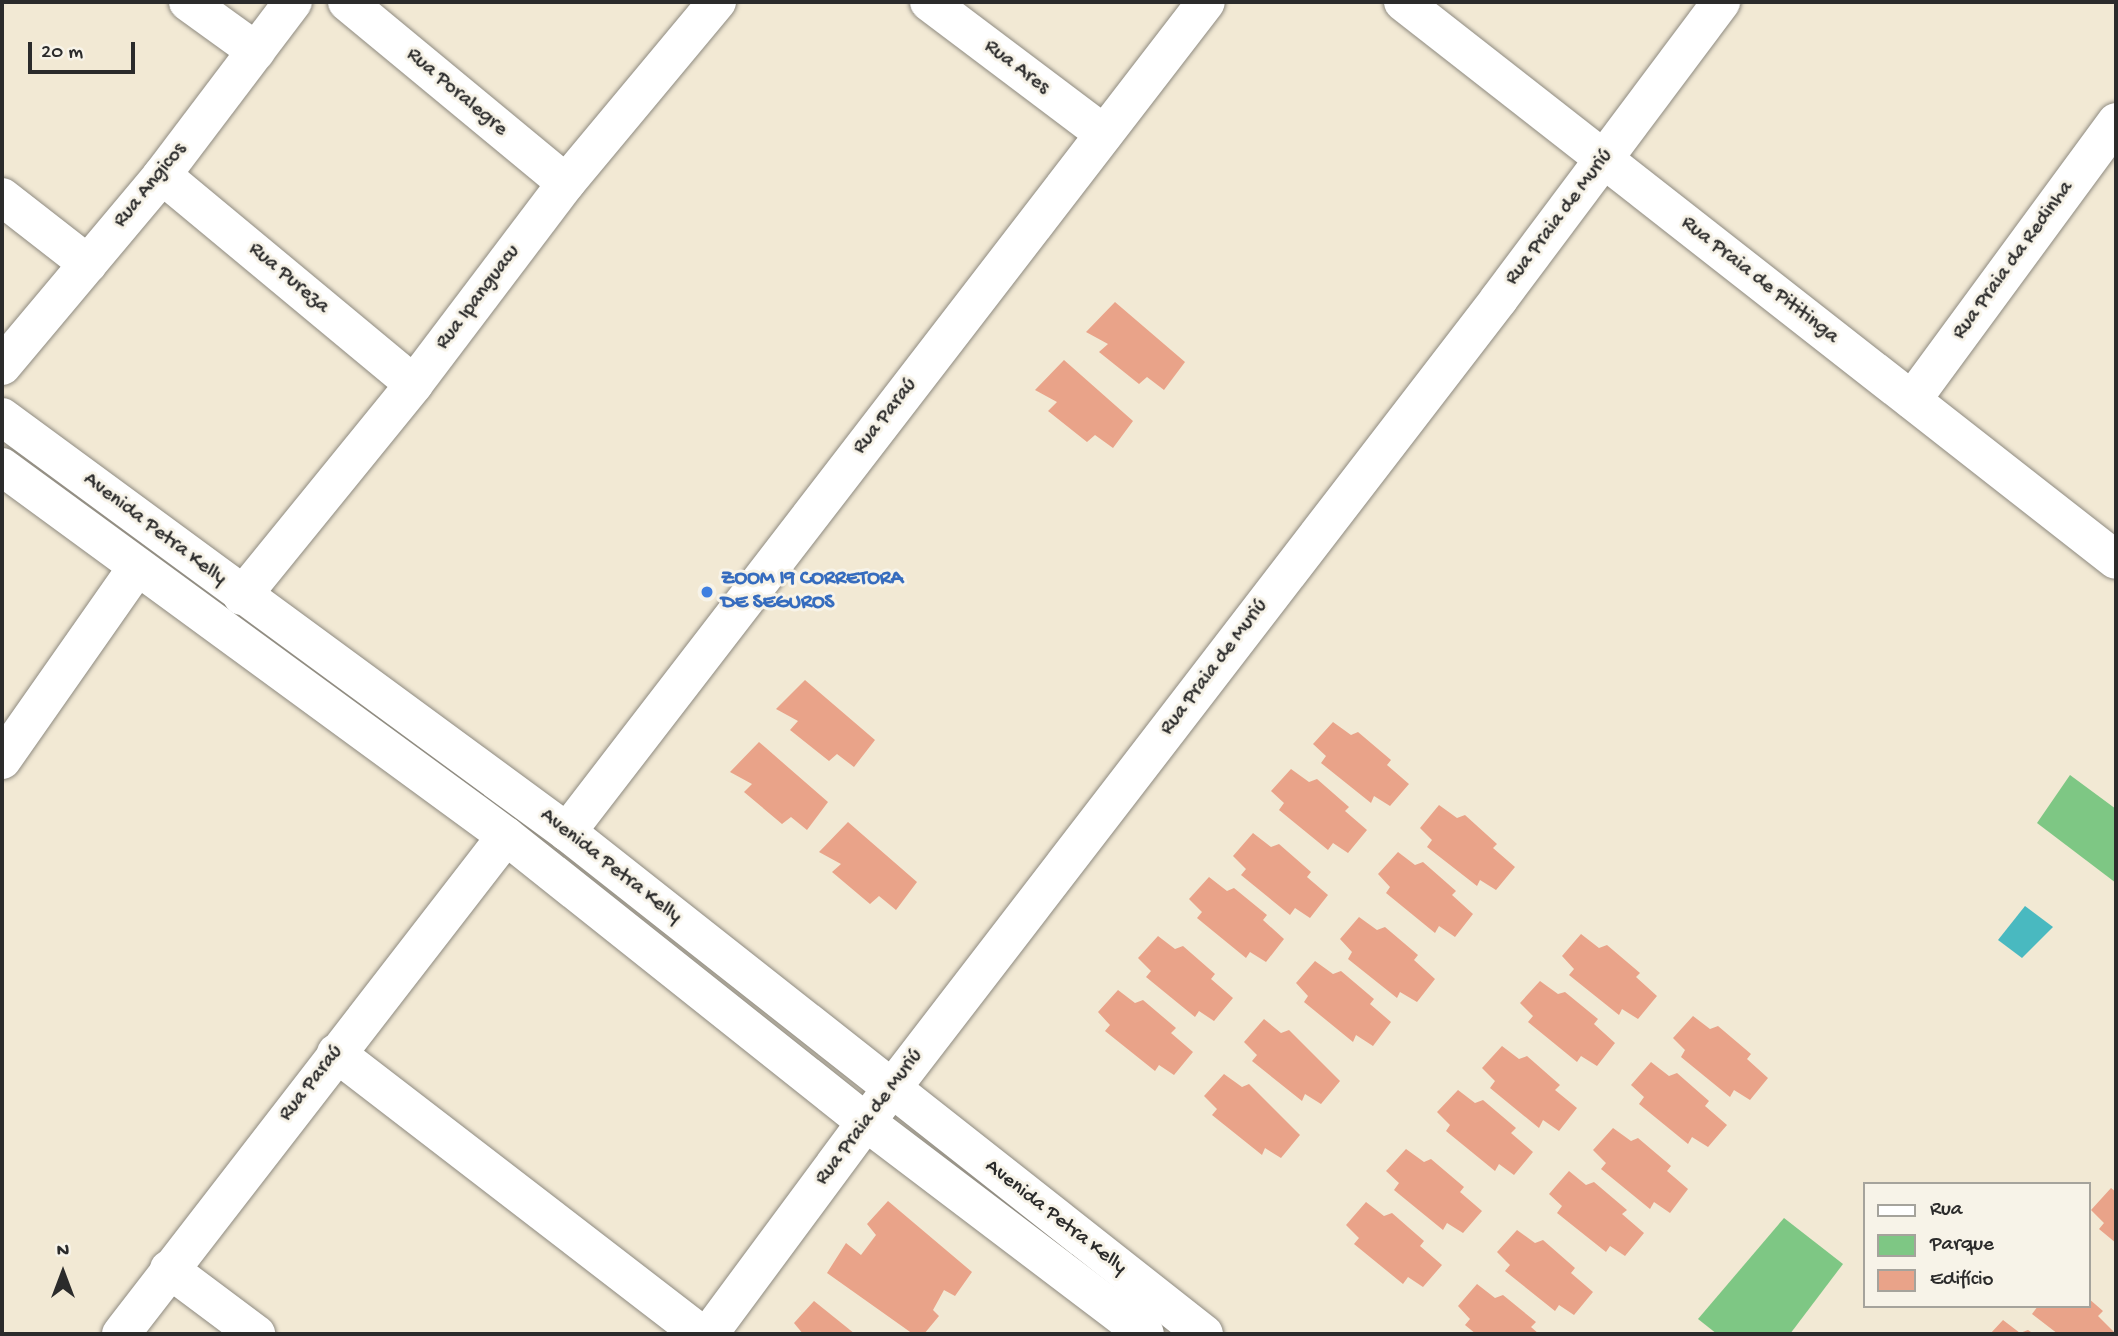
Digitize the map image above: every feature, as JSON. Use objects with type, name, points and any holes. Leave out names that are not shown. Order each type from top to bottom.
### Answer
[{"type":"street","points":[[188,2],[256,51]]},
{"type":"street","name":"Rua Angicos","points":[[2,366],[162,174],[293,2]]},
{"type":"street","name":"Rua Poralegre","points":[[346,2],[566,183]]},
{"type":"street","name":"Rua Ipanguacu","points":[[242,596],[414,384],[566,183],[718,2]]},
{"type":"street","name":"Rua Ares","points":[[929,2],[1104,134]]},
{"type":"street","name":"Rua Paraú","points":[[567,832],[1206,2]]},
{"type":"street","name":"Rua Praia de Pititinga","points":[[1403,2],[2116,560]]},
{"type":"street","name":"Rua Praia de Muriú","points":[[709,1334],[866,1122],[1604,161],[1721,2]]},
{"type":"street","name":"Rua Praia da Redinha","points":[[1912,400],[2116,122]]},
{"type":"street","name":"Rua Pureza","points":[[162,174],[414,384]]},
{"type":"street","points":[[2,197],[88,264]]},
{"type":"street","name":"Avenida Petra Kelly","points":[[2,417],[242,596],[567,832],[1204,1334]]},
{"type":"street","name":"Avenida Petra Kelly","points":[[2,467],[506,836],[866,1122],[1144,1334]]},
{"type":"street","points":[[2,760],[137,567]]},
{"type":"street","name":"Rua Paraú","points":[[121,1334],[506,836]]},
{"type":"street","points":[[336,1053],[701,1334]]},
{"type":"street","points":[[169,1269],[256,1334]]},
{"type":"green space","points":[[2070,775],[2116,809],[2116,883],[2037,823]]},
{"type":"green space","points":[[1784,1218],[1843,1264],[1790,1334],[1717,1334],[1698,1319]]},
{"type":"water","points":[[2025,906],[2053,927],[2022,958],[1998,940]]},
{"type":"building","points":[[1115,302],[1185,362],[1164,390],[1147,377],[1139,384],[1099,352],[1108,344],[1086,332]]},
{"type":"building","points":[[1064,360],[1133,421],[1113,448],[1095,435],[1087,442],[1048,411],[1057,402],[1035,390]]},
{"type":"building","points":[[805,680],[875,740],[854,767],[837,754],[829,761],[790,730],[798,721],[776,709]]},
{"type":"building","points":[[1333,722],[1351,735],[1358,732],[1391,760],[1387,765],[1409,784],[1390,806],[1374,796],[1371,803],[1321,763],[1326,756],[1313,744]]},
{"type":"building","points":[[759,742],[828,802],[807,830],[791,817],[782,824],[744,792],[752,784],[730,772]]},
{"type":"building","points":[[1291,769],[1309,782],[1317,779],[1349,807],[1345,811],[1367,830],[1348,853],[1333,843],[1328,850],[1279,810],[1284,803],[1271,791]]},
{"type":"building","points":[[1439,805],[1457,818],[1465,815],[1497,844],[1493,848],[1515,867],[1496,890],[1480,880],[1477,886],[1427,847],[1432,840],[1420,828]]},
{"type":"building","points":[[848,822],[917,882],[896,910],[879,896],[870,904],[832,872],[841,864],[819,852]]},
{"type":"building","points":[[1253,833],[1271,847],[1279,844],[1311,872],[1307,877],[1328,895],[1310,918],[1295,908],[1290,915],[1241,875],[1246,869],[1233,856]]},
{"type":"building","points":[[1398,852],[1415,865],[1423,862],[1456,891],[1452,895],[1473,914],[1455,937],[1439,926],[1435,933],[1386,893],[1390,887],[1378,874]]},
{"type":"building","points":[[1209,877],[1227,891],[1234,888],[1267,915],[1263,920],[1284,939],[1266,962],[1250,952],[1246,958],[1197,918],[1202,912],[1189,899]]},
{"type":"building","points":[[1359,917],[1377,930],[1385,927],[1418,955],[1414,960],[1435,979],[1417,1002],[1400,992],[1397,998],[1348,959],[1352,952],[1340,939]]},
{"type":"building","points":[[1581,934],[1599,948],[1607,945],[1640,973],[1636,977],[1657,996],[1638,1019],[1622,1009],[1619,1015],[1569,975],[1574,969],[1562,956]]},
{"type":"building","points":[[1158,936],[1175,949],[1183,946],[1215,974],[1211,979],[1233,998],[1214,1021],[1199,1011],[1195,1017],[1146,977],[1151,971],[1138,958]]},
{"type":"building","points":[[1315,961],[1333,974],[1341,971],[1374,999],[1370,1004],[1391,1022],[1373,1046],[1356,1035],[1353,1042],[1304,1002],[1308,996],[1296,983]]},
{"type":"building","points":[[1540,981],[1558,994],[1565,992],[1598,1019],[1594,1024],[1615,1043],[1597,1066],[1581,1056],[1577,1062],[1528,1022],[1533,1016],[1520,1003]]},
{"type":"building","points":[[1118,990],[1135,1003],[1143,1000],[1176,1028],[1171,1033],[1193,1052],[1174,1075],[1159,1065],[1155,1071],[1105,1031],[1110,1025],[1098,1012]]},
{"type":"building","points":[[1693,1016],[1710,1029],[1718,1026],[1751,1054],[1747,1059],[1768,1078],[1750,1100],[1734,1090],[1730,1097],[1681,1057],[1685,1050],[1673,1038]]},
{"type":"building","points":[[1264,1019],[1281,1033],[1289,1030],[1340,1081],[1321,1104],[1305,1094],[1302,1101],[1252,1061],[1257,1055],[1244,1042]]},
{"type":"building","points":[[1502,1046],[1519,1059],[1527,1056],[1560,1085],[1555,1090],[1577,1108],[1559,1131],[1543,1120],[1539,1128],[1490,1088],[1495,1081],[1482,1068]]},
{"type":"building","points":[[1651,1062],[1669,1076],[1677,1073],[1709,1101],[1705,1106],[1727,1125],[1708,1147],[1692,1137],[1688,1144],[1639,1104],[1644,1097],[1631,1085]]},
{"type":"building","points":[[1224,1074],[1242,1087],[1249,1084],[1300,1135],[1281,1158],[1265,1148],[1262,1155],[1212,1115],[1217,1109],[1204,1096]]},
{"type":"building","points":[[1458,1090],[1475,1103],[1483,1100],[1516,1128],[1511,1133],[1533,1152],[1514,1175],[1499,1164],[1495,1171],[1446,1131],[1450,1125],[1437,1112]]},
{"type":"building","points":[[1613,1128],[1631,1141],[1638,1138],[1671,1166],[1667,1171],[1688,1189],[1670,1213],[1654,1202],[1650,1209],[1601,1169],[1606,1163],[1593,1150]]},
{"type":"building","points":[[1406,1149],[1424,1162],[1431,1159],[1464,1187],[1460,1192],[1482,1211],[1463,1233],[1447,1223],[1443,1230],[1394,1190],[1399,1183],[1386,1171]]},
{"type":"building","points":[[1569,1171],[1586,1185],[1594,1182],[1627,1210],[1622,1214],[1644,1233],[1625,1256],[1610,1246],[1606,1252],[1557,1213],[1562,1206],[1549,1194]]},
{"type":"building","points":[[2111,1188],[2116,1192],[2116,1243],[2099,1229],[2104,1223],[2091,1210]]},
{"type":"building","points":[[888,1201],[972,1272],[955,1296],[944,1290],[933,1310],[939,1316],[924,1334],[913,1334],[827,1273],[846,1243],[861,1255],[876,1235],[867,1224]]},
{"type":"building","points":[[1366,1202],[1384,1216],[1392,1213],[1424,1241],[1420,1246],[1442,1265],[1423,1287],[1408,1277],[1403,1284],[1354,1244],[1359,1238],[1346,1225]]},
{"type":"building","points":[[1517,1230],[1535,1243],[1543,1240],[1575,1268],[1571,1273],[1593,1292],[1574,1315],[1559,1305],[1555,1311],[1505,1271],[1510,1265],[1497,1252]]},
{"type":"building","points":[[1477,1284],[1495,1298],[1503,1295],[1536,1322],[1531,1327],[1539,1334],[1476,1334],[1465,1325],[1470,1319],[1458,1306]]},
{"type":"building","points":[[2090,1300],[2103,1311],[2098,1316],[2116,1334],[2058,1334],[2032,1314],[2036,1308],[2090,1308]]},
{"type":"building","points":[[814,1301],[855,1334],[803,1334],[794,1323]]},
{"type":"building","points":[[2003,1320],[2020,1333],[2028,1330],[2034,1334],[1990,1334]]},
{"type":"place","name":"ZOOM I9 CORRETORA DE SEGUROS","points":[[707,592]]}]
